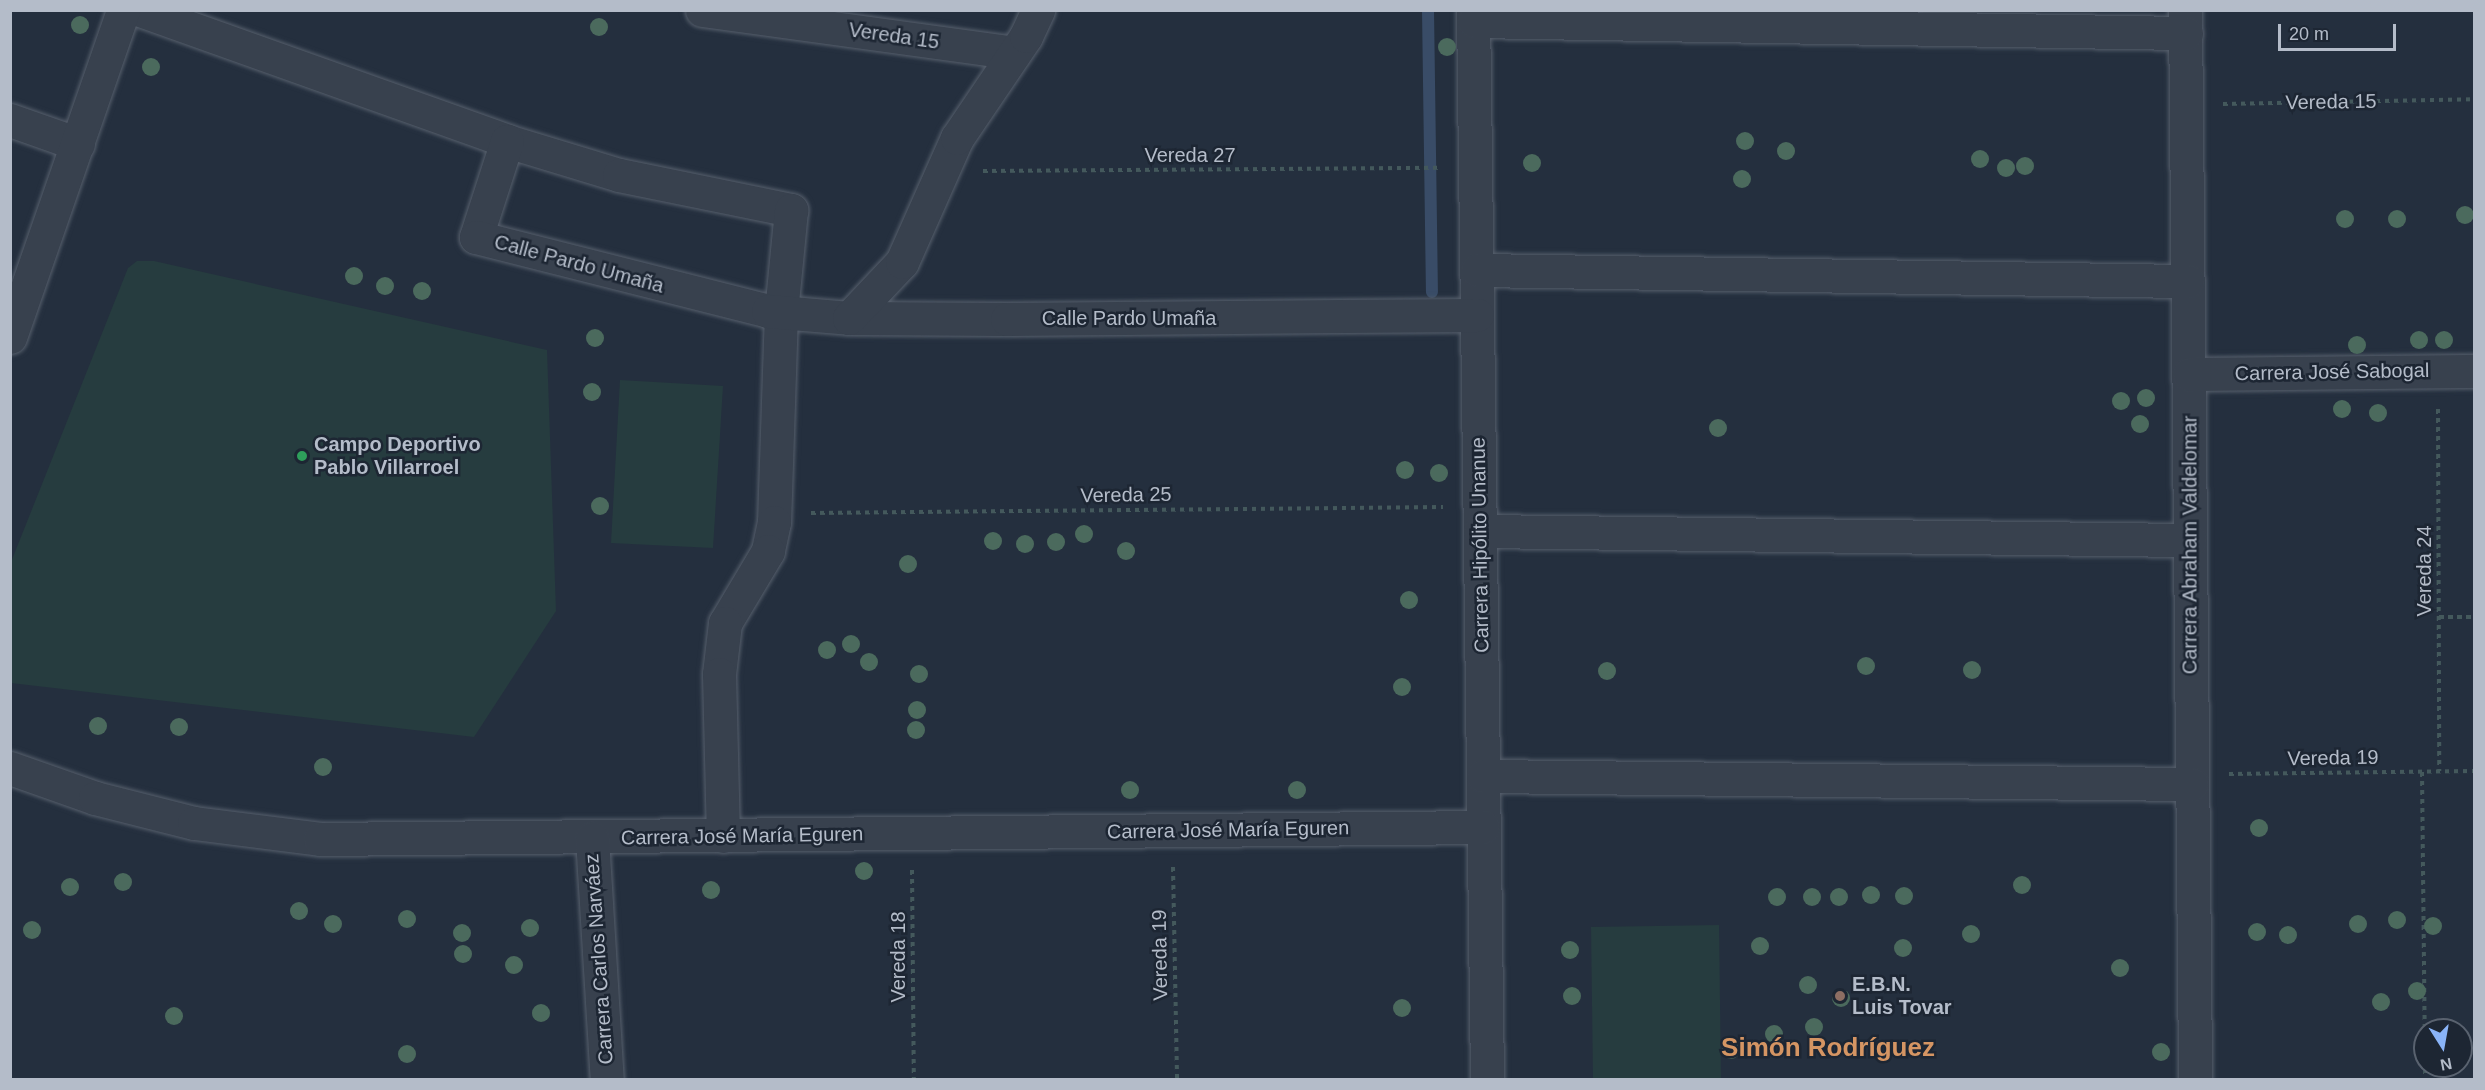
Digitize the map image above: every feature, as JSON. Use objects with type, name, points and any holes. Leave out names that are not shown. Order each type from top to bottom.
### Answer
[{"type":"street","points":[[10,337],[123,10]]},
{"type":"street","points":[[140,10],[507,141],[668,188],[791,210],[781,312],[774,513],[768,550],[725,623],[719,674],[723,836]]},
{"type":"street","name":"Vereda 15","points":[[702,10],[1014,53]]},
{"type":"street","points":[[849,318],[902,262],[944,172],[957,138],[1014,53],[1038,10]]},
{"type":"street","points":[[1474,16],[2186,22]]},
{"type":"street","name":"Carrera Hipólito Unanue","points":[[1474,16],[1486,1080]]},
{"type":"street","name":"Carrera Abraham Valdelomar","points":[[2186,22],[2195,1080]]},
{"type":"street","points":[[10,120],[78,144]]},
{"type":"street","name":"Calle Pardo Umaña","points":[[507,141],[476,237],[685,293],[781,312],[849,318],[1477,315]]},
{"type":"street","points":[[1477,270],[2188,281]]},
{"type":"street","name":"Carrera José Sabogal","points":[[2189,374],[2475,370]]},
{"type":"street","points":[[1480,519],[2190,540]]},
{"type":"street","name":"Carrera José María Eguren","points":[[10,768],[95,798],[253,833],[320,839],[592,838],[1483,827]]},
{"type":"street","points":[[1483,776],[2192,779]]},
{"type":"street","name":"Carrera Carlos Narváez","points":[[592,838],[607,1080]]},
{"type":"path","name":"Vereda 15","points":[[2187,104],[2475,99]]},
{"type":"path","name":"Vereda 27","points":[[944,172],[1437,168]]},
{"type":"path","name":"Vereda 24","points":[[2438,371],[2439,771]]},
{"type":"path","name":"Vereda 25","points":[[774,513],[1480,519]]},
{"type":"path","points":[[2439,617],[2475,617]]},
{"type":"path","name":"Vereda 19","points":[[2192,779],[2475,771]]},
{"type":"path","points":[[2422,772],[2425,1080]]},
{"type":"path","name":"Vereda 19","points":[[1172,831],[1177,1080]]},
{"type":"path","name":"Vereda 18","points":[[912,834],[914,1080]]},
{"type":"green space","name":"Campo Deportivo Pablo Villarroel","points":[[137,261],[154,261],[547,350],[556,611],[474,737],[11,683],[11,562],[128,268]]},
{"type":"green space","points":[[620,380],[723,386],[713,548],[611,543]]},
{"type":"green space","points":[[1719,925],[1721,1079],[1593,1079],[1591,927]]},
{"type":"waterway","points":[[1428,10],[1432,292]]},
{"type":"place","name":"Campo Deportivo Pablo Villarroel","points":[[302,456]]},
{"type":"place","name":"E.B.N. Luis Tovar","points":[[1840,996]]},
{"type":"district","name":"Simón Rodríguez","points":[[1828,1048]]}]
